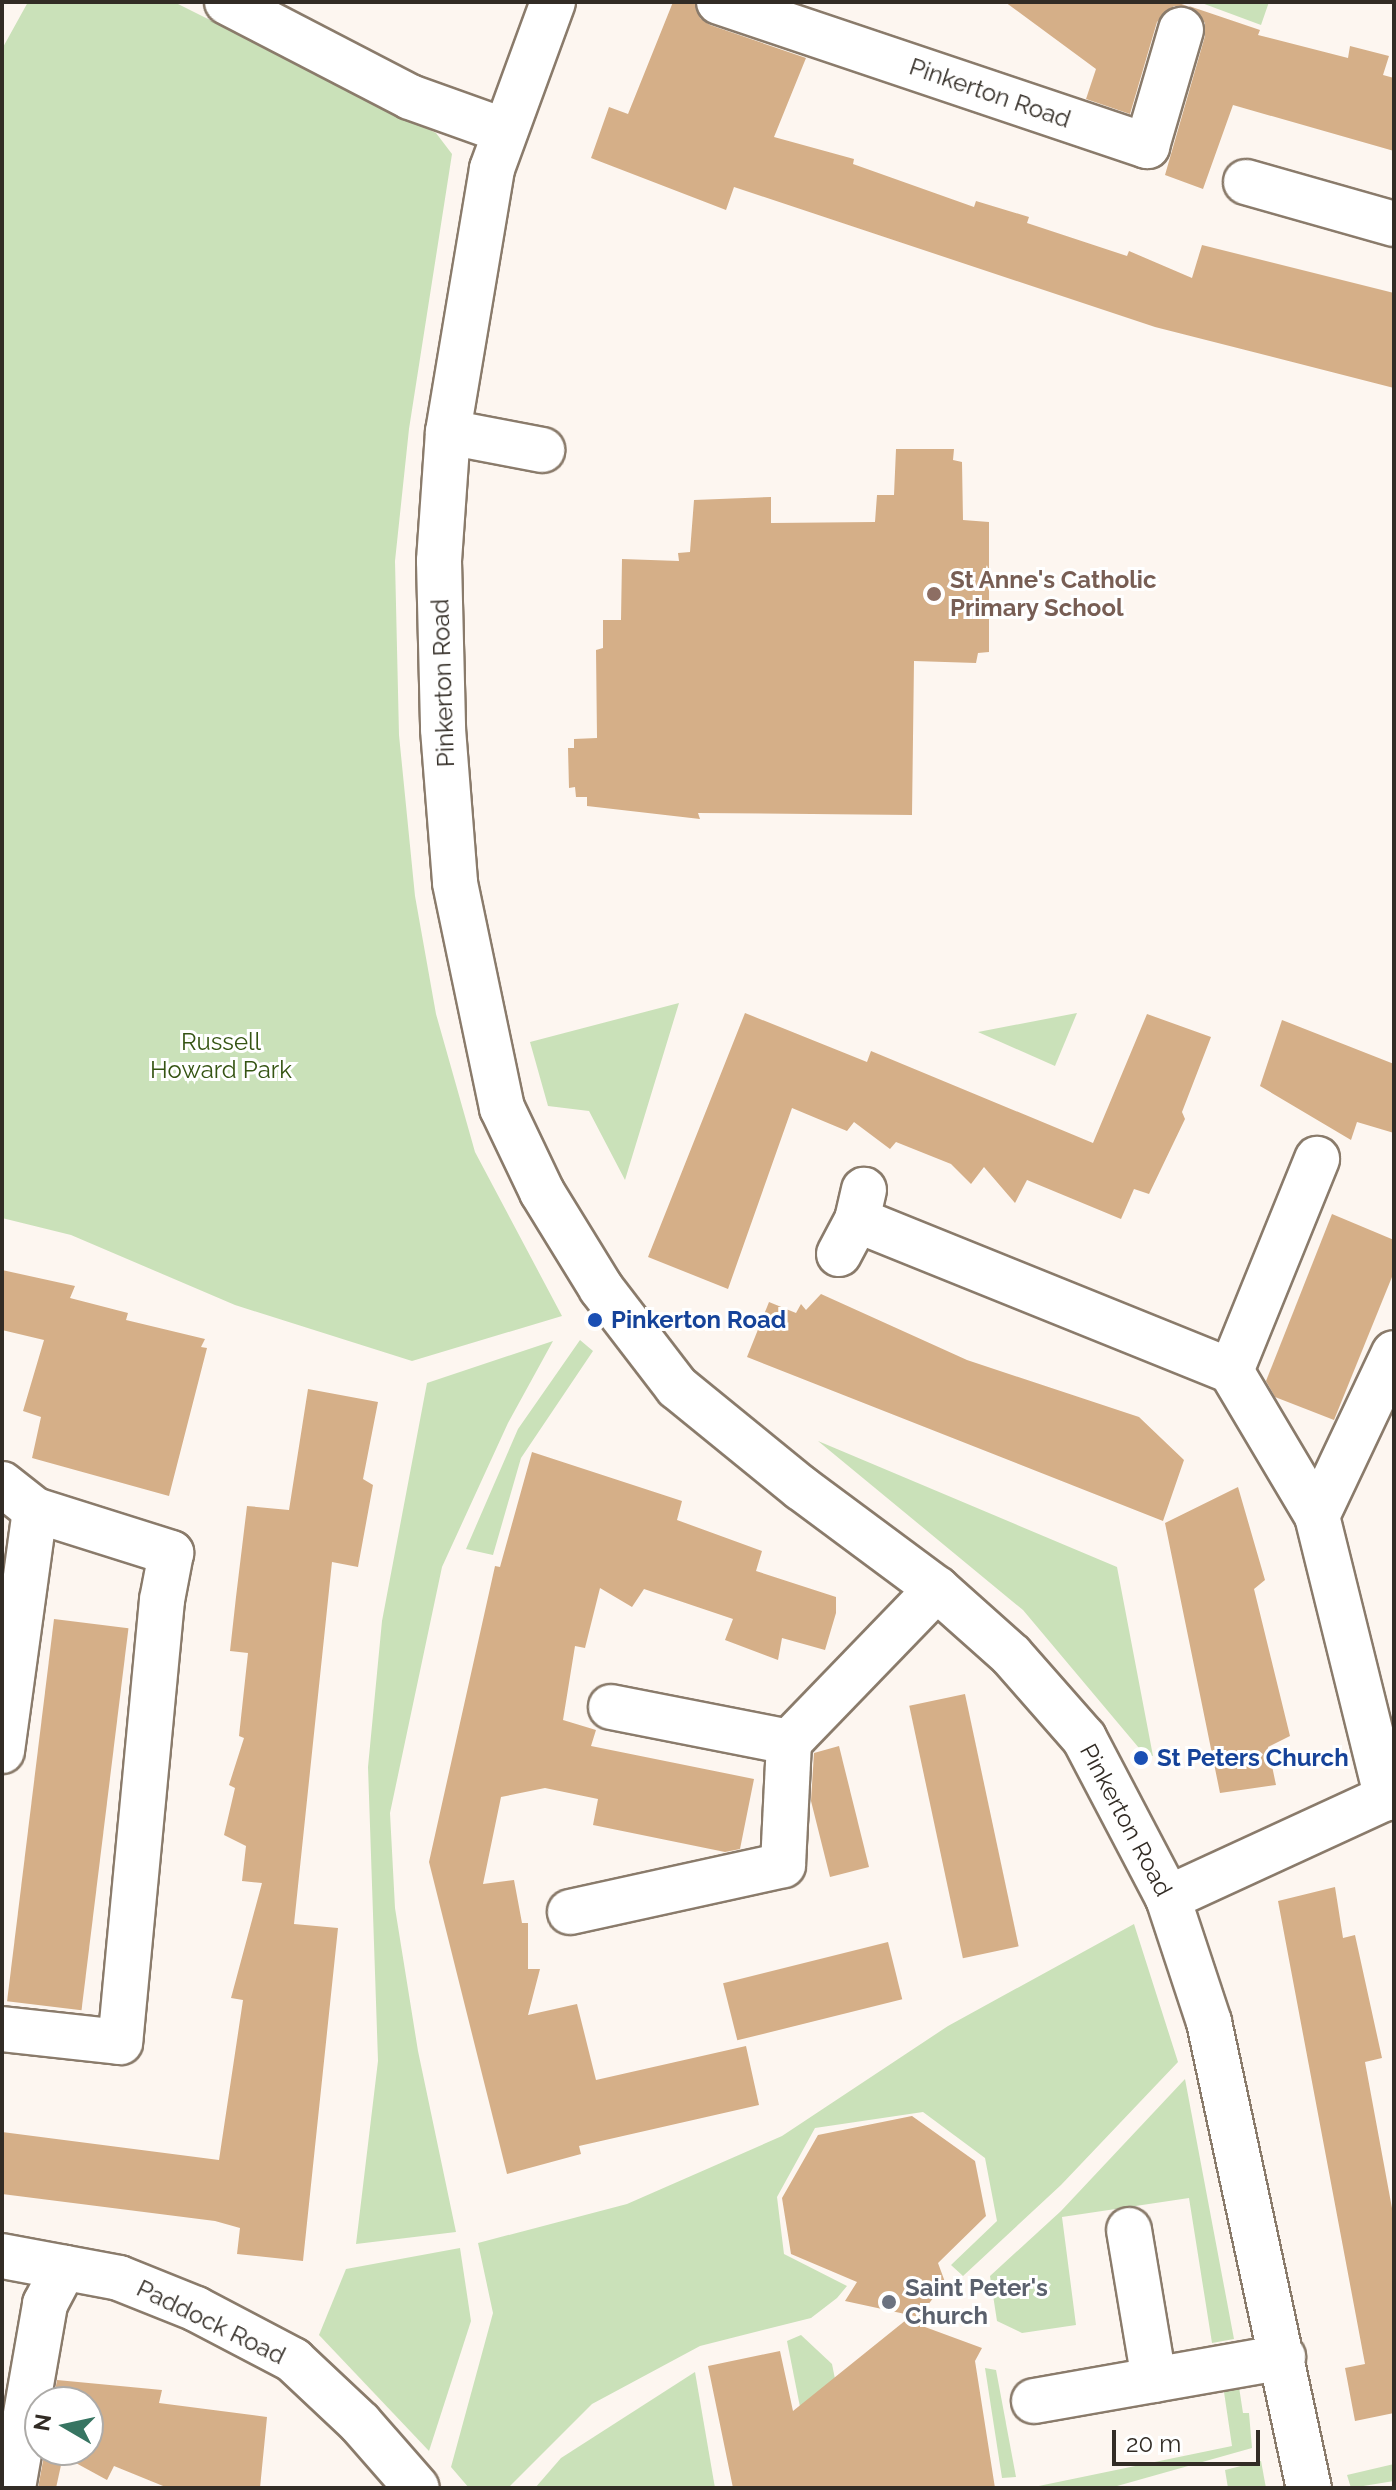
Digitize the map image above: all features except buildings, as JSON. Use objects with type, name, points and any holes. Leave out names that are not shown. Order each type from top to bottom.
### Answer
[{"type":"street","points":[[227,2],[410,97],[502,130]]},
{"type":"street","name":"Pinkerton Road","points":[[553,2],[502,130],[475,251],[448,432],[440,577],[443,729],[455,883],[502,1108],[542,1192],[596,1281],[677,1387],[801,1488],[937,1589],[1011,1655],[1084,1738],[1168,1898],[1209,2022],[1309,2488]]},
{"type":"street","name":"Pinkerton Road","points":[[719,2],[1147,146],[1181,30]]},
{"type":"street","points":[[1246,182],[1394,224]]},
{"type":"street","points":[[448,432],[542,450]]},
{"type":"street","points":[[1231,1371],[1317,1159]]},
{"type":"street","points":[[854,1221],[1231,1371],[1317,1516],[1390,1796],[1168,1898]]},
{"type":"street","points":[[1317,1516],[1394,1353]]},
{"type":"street","points":[[2,1751],[19,1497],[171,1553],[162,1600],[120,2042],[2,2029]]},
{"type":"street","points":[[570,1912],[783,1865],[789,1742],[937,1589]]},
{"type":"street","points":[[611,1707],[789,1742]]},
{"type":"street","points":[[1129,2230],[1154,2380]]},
{"type":"street","name":"Paddock Road","points":[[2,2256],[119,2278],[153,2291],[293,2360],[360,2423],[417,2488]]},
{"type":"street","points":[[13,2488],[45,2304],[64,2268]]},
{"type":"street","points":[[1034,2401],[1283,2357]]},
{"type":"green space","name":"Russell Howard Park","points":[[28,2],[174,2],[436,133],[452,154],[409,429],[395,561],[399,735],[415,896],[436,1014],[475,1152],[562,1316],[412,1361],[235,1305],[71,1235],[2,1218],[2,49]]},
{"type":"green space","points":[[1199,2],[1269,2],[1261,25]]},
{"type":"green space","points":[[679,1003],[625,1180],[589,1111],[548,1106],[530,1042]]},
{"type":"green space","points":[[1077,1013],[1055,1066],[978,1032]]},
{"type":"green space","points":[[580,1340],[593,1351],[521,1458],[493,1555],[466,1549],[518,1429]]},
{"type":"green space","points":[[553,1341],[508,1423],[442,1567],[390,1813],[395,1908],[418,2051],[456,2232],[356,2244],[378,2061],[368,1767],[382,1621],[427,1383]]},
{"type":"green space","points":[[818,1441],[1117,1567],[1153,1756],[1144,1754],[1023,1610]]},
{"type":"green space","points":[[1134,1924],[1178,2062],[1061,2185],[963,2276],[951,2265],[997,2221],[985,2158],[923,2112],[815,2128],[777,2197],[784,2254],[847,2286],[837,2298],[811,2318],[700,2346],[592,2404],[508,2488],[469,2488],[451,2467],[493,2313],[478,2243],[627,2204],[782,2136],[948,2026]]},
{"type":"green space","points":[[1185,2079],[1234,2339],[1212,2343],[1189,2198],[1062,2217],[1076,2325],[1022,2333],[997,2321],[990,2276],[1061,2211]]},
{"type":"green space","points":[[460,2248],[471,2321],[429,2451],[319,2335],[346,2269]]},
{"type":"green space","points":[[801,2335],[832,2364],[836,2384],[816,2488],[787,2341]]},
{"type":"green space","points":[[985,2368],[996,2370],[1016,2477],[1002,2478]]},
{"type":"green space","points":[[695,2372],[715,2488],[535,2488],[561,2458]]},
{"type":"green space","points":[[1239,2387],[1243,2413],[1249,2413],[1252,2448],[1110,2488],[1029,2488],[1232,2446],[1224,2392]]},
{"type":"green space","points":[[1261,2461],[1266,2488],[1228,2488],[1225,2470]]},
{"type":"green space","points":[[1394,2464],[1394,2481],[1351,2488],[1347,2475]]},
{"type":"place","name":"St Anne's Catholic Primary School","points":[[934,594]]},
{"type":"place","name":"Pinkerton Road","points":[[595,1320]]},
{"type":"place","name":"St Peters Church","points":[[1141,1758]]},
{"type":"place","name":"Saint Peter's Church","points":[[889,2302]]}]
